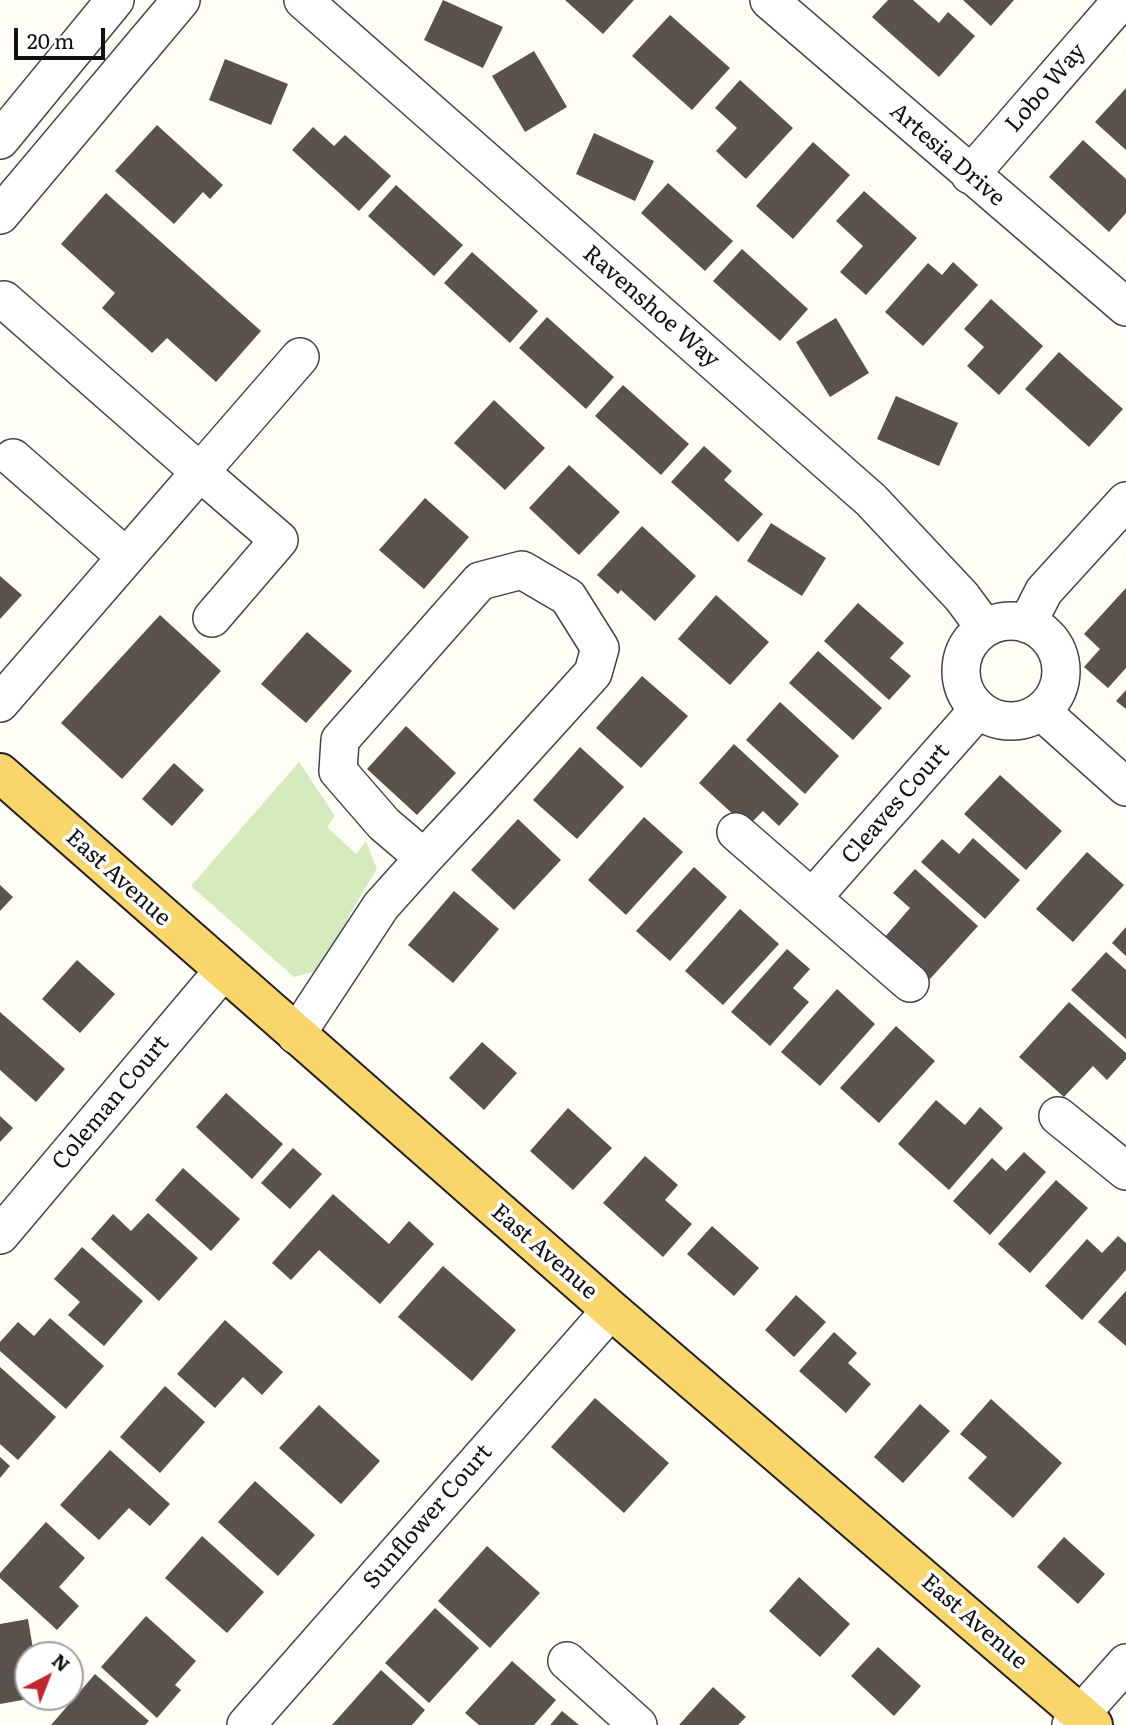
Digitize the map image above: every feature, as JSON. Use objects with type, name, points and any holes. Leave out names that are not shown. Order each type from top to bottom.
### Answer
[{"type":"main road","name":"East Avenue","points":[[0,772],[223,971],[1082,1721]]},
{"type":"street","points":[[0,140],[115,0]]},
{"type":"street","points":[[0,215],[181,0]]},
{"type":"street","name":"Ravenshoe Way","points":[[303,0],[870,500],[962,597],[985,628]]},
{"type":"street","name":"Artesia Drive","points":[[769,0],[1126,307]]},
{"type":"street","name":"Lobo Way","points":[[970,175],[1122,0]]},
{"type":"street","points":[[4,300],[279,540],[212,618]]},
{"type":"street","points":[[0,704],[300,357]]},
{"type":"street","points":[[13,458],[126,558]]},
{"type":"street","points":[[1027,624],[1044,591],[1126,501]]},
{"type":"street","points":[[296,1035],[380,905],[425,858],[593,673],[600,648],[568,597],[522,570],[480,581],[340,740],[338,771],[384,824],[425,858]]},
{"type":"street","points":[[999,622],[1027,624],[1038,629],[1052,642],[1061,671],[1058,691],[1033,717],[1011,722],[994,719],[978,710],[967,696],[961,678],[961,660],[970,641],[985,628],[999,622]]},
{"type":"street","name":"Cleaves Court","points":[[813,897],[978,710]]},
{"type":"street","points":[[1041,711],[1126,787]]},
{"type":"street","points":[[736,832],[910,983]]},
{"type":"street","name":"Coleman Court","points":[[0,1235],[223,971]]},
{"type":"street","points":[[1058,1116],[1126,1171]]},
{"type":"street","name":"Sunflower Court","points":[[246,1725],[611,1310]]},
{"type":"street","points":[[567,1661],[638,1725]]},
{"type":"street","points":[[1082,1721],[1126,1662]]},
{"type":"green space","points":[[299,762],[335,816],[327,827],[356,854],[366,841],[377,869],[349,915],[338,943],[319,970],[294,977],[191,886]]},
{"type":"building","points":[[443,0],[503,27],[483,68],[424,40]]},
{"type":"building","points":[[565,0],[634,0],[603,34]]},
{"type":"building","points":[[888,0],[913,0],[939,23],[948,12],[975,36],[939,77],[872,17]]},
{"type":"building","points":[[963,0],[1014,0],[991,26]]},
{"type":"building","points":[[670,15],[730,68],[692,110],[632,56]]},
{"type":"building","points":[[534,51],[567,107],[525,132],[492,76]]},
{"type":"building","points":[[225,59],[288,84],[271,125],[209,100]]},
{"type":"building","points":[[740,80],[793,128],[746,179],[716,151],[737,128],[715,108]]},
{"type":"building","points":[[1126,88],[1126,150],[1095,122]]},
{"type":"building","points":[[157,125],[223,185],[210,199],[203,192],[174,224],[115,171]]},
{"type":"building","points":[[313,127],[334,146],[345,135],[391,176],[359,211],[292,150]]},
{"type":"building","points":[[594,133],[654,161],[635,201],[576,174]]},
{"type":"building","points":[[1083,140],[1126,179],[1126,213],[1109,232],[1049,177]]},
{"type":"building","points":[[813,142],[850,175],[793,239],[756,206]]},
{"type":"building","points":[[668,183],[733,241],[705,271],[641,213]]},
{"type":"building","points":[[396,185],[463,245],[434,276],[368,216]]},
{"type":"building","points":[[864,191],[917,238],[866,295],[840,272],[863,246],[836,221]]},
{"type":"building","points":[[106,193],[261,331],[216,382],[167,338],[152,353],[102,308],[115,293],[61,244]]},
{"type":"building","points":[[742,249],[808,309],[780,341],[713,281]]},
{"type":"building","points":[[472,252],[538,311],[510,343],[444,283]]},
{"type":"building","points":[[953,262],[978,285],[923,346],[885,312],[928,263],[942,275]]},
{"type":"building","points":[[991,299],[1043,346],[999,395],[967,366],[984,347],[964,329]]},
{"type":"building","points":[[547,317],[614,377],[586,409],[519,348]]},
{"type":"building","points":[[836,318],[869,373],[830,397],[796,342]]},
{"type":"building","points":[[1059,352],[1123,409],[1089,447],[1025,389]]},
{"type":"building","points":[[623,385],[689,444],[661,475],[595,416]]},
{"type":"building","points":[[896,396],[958,423],[939,466],[877,439]]},
{"type":"building","points":[[494,400],[545,448],[505,490],[454,443]]},
{"type":"building","points":[[704,446],[732,471],[724,480],[763,514],[738,542],[671,482]]},
{"type":"building","points":[[569,465],[620,512],[579,555],[529,508]]},
{"type":"building","points":[[425,498],[469,537],[424,589],[379,550]]},
{"type":"building","points":[[771,523],[826,558],[802,596],[747,561]]},
{"type":"building","points":[[642,526],[696,576],[655,621],[621,590],[618,594],[597,575]]},
{"type":"building","points":[[0,576],[22,595],[0,619]]},
{"type":"building","points":[[1126,588],[1126,668],[1108,688],[1084,667],[1100,649],[1084,634]]},
{"type":"building","points":[[716,595],[769,642],[730,685],[678,639]]},
{"type":"building","points":[[858,603],[904,643],[890,658],[911,676],[889,700],[824,641]]},
{"type":"building","points":[[160,615],[221,671],[122,779],[61,723]]},
{"type":"building","points":[[307,632],[352,671],[306,723],[261,684]]},
{"type":"building","points":[[818,651],[882,708],[853,740],[789,683]]},
{"type":"building","points":[[642,676],[688,716],[641,768],[596,728]]},
{"type":"building","points":[[1126,690],[1126,709],[1116,701]]},
{"type":"building","points":[[780,702],[839,756],[805,794],[746,740]]},
{"type":"building","points":[[406,726],[456,773],[417,815],[367,769]]},
{"type":"building","points":[[734,744],[799,804],[779,826],[763,811],[747,827],[699,783]]},
{"type":"building","points":[[580,747],[624,787],[577,839],[533,800]]},
{"type":"building","points":[[174,763],[204,790],[172,826],[142,799]]},
{"type":"building","points":[[1000,775],[1062,831],[1026,870],[964,814]]},
{"type":"building","points":[[644,817],[683,852],[626,915],[588,880]]},
{"type":"building","points":[[518,819],[561,860],[514,910],[471,870]]},
{"type":"building","points":[[973,838],[1020,880],[985,919],[921,862],[942,839],[959,854]]},
{"type":"building","points":[[1087,852],[1124,885],[1073,942],[1036,909]]},
{"type":"building","points":[[694,867],[727,897],[670,961],[636,931]]},
{"type":"building","points":[[915,869],[978,926],[930,979],[884,938],[910,908],[893,893]]},
{"type":"building","points":[[0,885],[13,897],[0,911]]},
{"type":"building","points":[[454,891],[499,929],[453,983],[408,945]]},
{"type":"building","points":[[740,909],[779,944],[723,1005],[685,971]]},
{"type":"building","points":[[1126,927],[1126,956],[1112,943]]},
{"type":"building","points":[[787,949],[810,969],[793,988],[809,1002],[770,1046],[731,1012]]},
{"type":"building","points":[[1106,952],[1126,970],[1126,1039],[1071,990]]},
{"type":"building","points":[[77,960],[115,994],[80,1033],[42,999]]},
{"type":"building","points":[[837,989],[875,1024],[820,1086],[781,1052]]},
{"type":"building","points":[[1069,1002],[1126,1053],[1126,1059],[1107,1080],[1093,1066],[1064,1097],[1019,1057]]},
{"type":"building","points":[[0,1012],[65,1069],[36,1102],[0,1070]]},
{"type":"building","points":[[896,1026],[935,1061],[879,1123],[840,1088]]},
{"type":"building","points":[[482,1042],[517,1073],[484,1110],[449,1078]]},
{"type":"building","points":[[226,1093],[283,1144],[252,1179],[196,1127]]},
{"type":"building","points":[[936,1100],[965,1125],[980,1107],[1003,1128],[949,1190],[898,1144]]},
{"type":"building","points":[[568,1108],[612,1148],[573,1190],[530,1151]]},
{"type":"building","points":[[0,1116],[13,1128],[0,1142]]},
{"type":"building","points":[[293,1148],[322,1174],[290,1209],[261,1183]]},
{"type":"building","points":[[1024,1152],[1046,1172],[990,1235],[953,1201],[992,1158],[1006,1171]]},
{"type":"building","points":[[645,1156],[678,1185],[665,1200],[692,1224],[663,1257],[603,1203]]},
{"type":"building","points":[[183,1168],[240,1219],[211,1251],[155,1200]]},
{"type":"building","points":[[1056,1180],[1088,1208],[1030,1273],[998,1244]]},
{"type":"building","points":[[333,1194],[389,1244],[409,1221],[434,1244],[380,1304],[319,1250],[291,1280],[272,1263]]},
{"type":"building","points":[[148,1213],[198,1258],[159,1301],[91,1239],[113,1214],[131,1231]]},
{"type":"building","points":[[712,1226],[759,1268],[734,1296],[687,1254]]},
{"type":"building","points":[[1118,1236],[1126,1243],[1126,1270],[1082,1320],[1045,1286],[1087,1239],[1102,1253]]},
{"type":"building","points":[[82,1247],[143,1301],[104,1346],[68,1315],[80,1302],[54,1279]]},
{"type":"building","points":[[443,1266],[516,1330],[472,1381],[398,1317]]},
{"type":"building","points":[[1126,1291],[1126,1346],[1098,1322]]},
{"type":"building","points":[[796,1295],[826,1322],[794,1357],[765,1330]]},
{"type":"building","points":[[50,1318],[104,1366],[66,1409],[0,1351],[0,1342],[18,1322],[34,1336]]},
{"type":"building","points":[[225,1320],[283,1372],[262,1395],[243,1377],[215,1408],[177,1374]]},
{"type":"building","points":[[834,1332],[857,1353],[848,1363],[871,1384],[846,1413],[799,1371]]},
{"type":"building","points":[[0,1367],[56,1417],[18,1460],[0,1444]]},
{"type":"building","points":[[165,1386],[205,1422],[160,1473],[120,1437]]},
{"type":"building","points":[[595,1398],[669,1463],[624,1513],[551,1447]]},
{"type":"building","points":[[991,1399],[1062,1463],[1013,1518],[968,1478],[987,1457],[960,1434]]},
{"type":"building","points":[[920,1404],[950,1431],[903,1483],[874,1457]]},
{"type":"building","points":[[319,1405],[380,1461],[341,1504],[279,1448]]},
{"type":"building","points":[[110,1450],[170,1504],[150,1526],[129,1508],[99,1540],[60,1505]]},
{"type":"building","points":[[0,1457],[10,1466],[0,1478]]},
{"type":"building","points":[[255,1481],[315,1535],[278,1576],[218,1522]]},
{"type":"building","points":[[46,1522],[85,1558],[59,1587],[79,1606],[57,1630],[0,1578],[0,1573]]},
{"type":"building","points":[[202,1536],[264,1592],[227,1633],[165,1578]]},
{"type":"building","points":[[1064,1537],[1105,1574],[1078,1604],[1037,1567]]},
{"type":"building","points":[[487,1546],[540,1593],[490,1648],[438,1601]]},
{"type":"building","points":[[799,1577],[850,1624],[820,1657],[769,1611]]},
{"type":"building","points":[[435,1608],[479,1648],[429,1703],[385,1663]]},
{"type":"building","points":[[146,1616],[196,1661],[175,1685],[181,1690],[157,1718],[101,1667]]},
{"type":"building","points":[[28,1619],[32,1641],[14,1641],[14,1702],[0,1704],[0,1624]]},
{"type":"building","points":[[878,1647],[921,1686],[894,1716],[851,1676]]},
{"type":"building","points":[[512,1661],[556,1700],[534,1725],[479,1725],[465,1713]]},
{"type":"building","points":[[381,1670],[425,1710],[412,1725],[332,1725]]},
{"type":"building","points":[[95,1674],[149,1721],[145,1725],[51,1725],[63,1711],[84,1711],[84,1687]]},
{"type":"building","points":[[713,1687],[746,1717],[738,1725],[679,1725]]},
{"type":"building","points":[[562,1711],[579,1725],[550,1725]]}]
